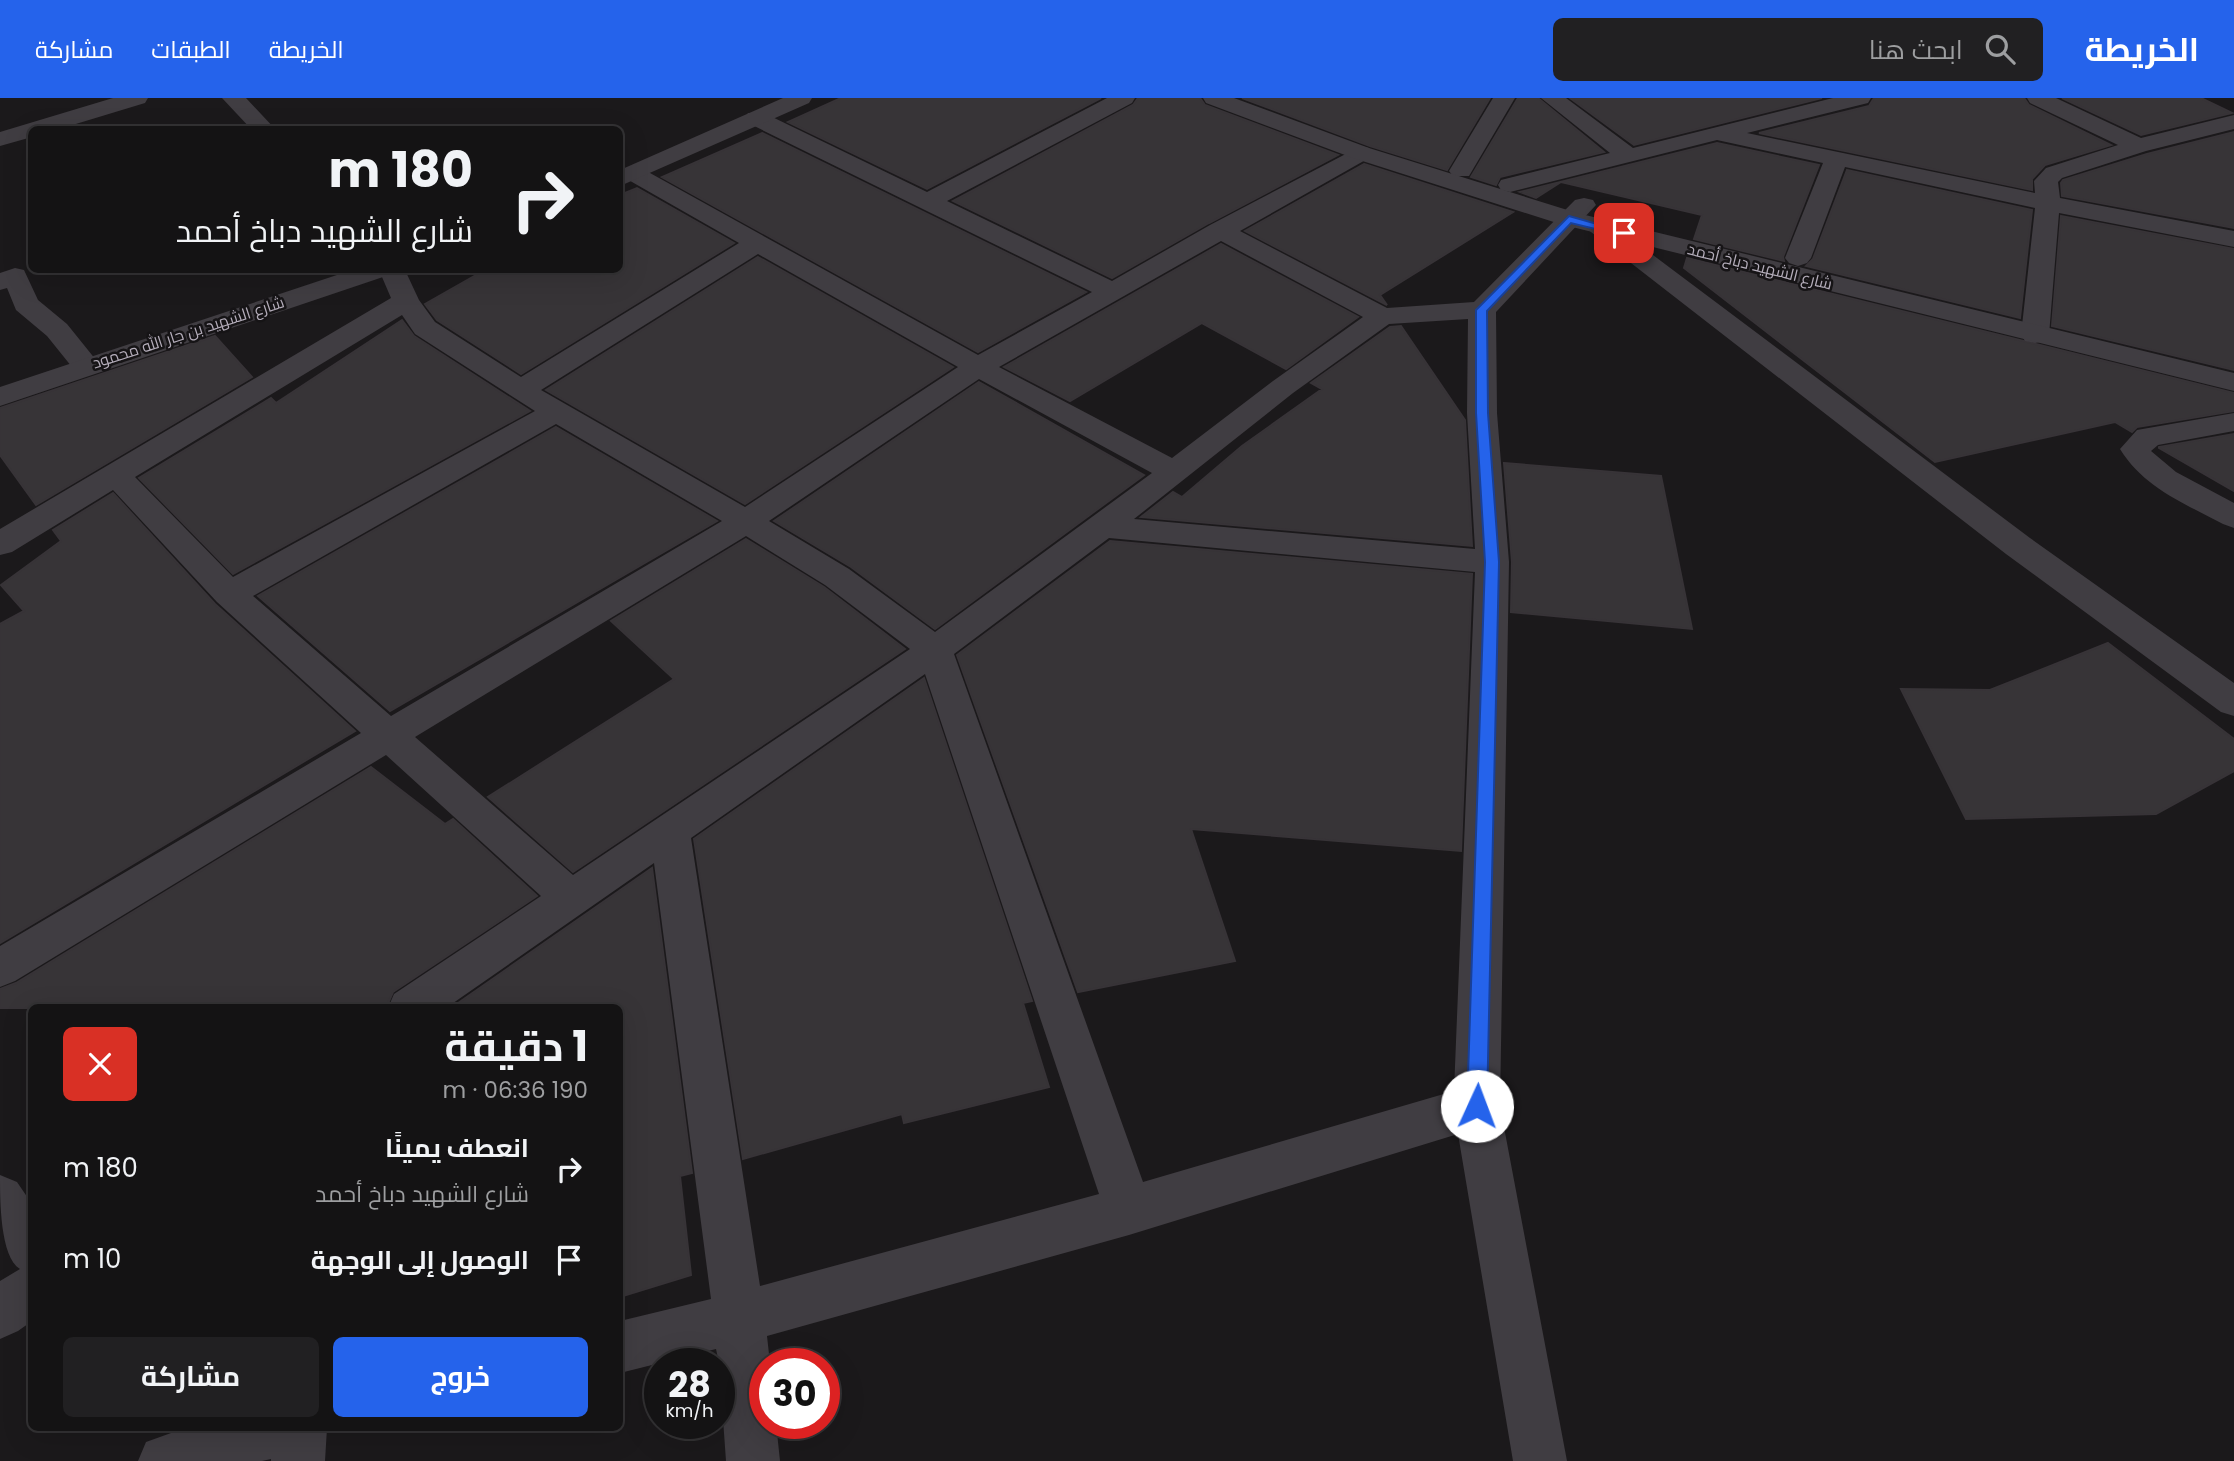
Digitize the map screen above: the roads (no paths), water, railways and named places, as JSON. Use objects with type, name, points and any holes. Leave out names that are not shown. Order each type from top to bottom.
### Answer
[{"type":"street","points":[[43,126],[137,98]]},
{"type":"street","points":[[626,176],[744,108],[802,98]]},
{"type":"street","points":[[927,202],[1124,98]]},
{"type":"street","name":"شارع الشهيد دباخ أحمد","points":[[1214,98],[1361,153],[1584,217],[2036,324],[2234,363]]},
{"type":"street","name":"شارع الشهيد دباخ أحمد","points":[[1258,98],[1461,172],[1510,185],[1584,217],[1798,258],[2234,382]]},
{"type":"street","points":[[1461,172],[1504,98]]},
{"type":"street","points":[[1552,98],[1629,156]]},
{"type":"street","points":[[1510,185],[1860,98]]},
{"type":"street","points":[[2038,98],[2138,146]]},
{"type":"street","points":[[240,99],[262,126]]},
{"type":"street","points":[[1756,105],[1777,118]]},
{"type":"street","points":[[744,108],[1111,292]]},
{"type":"street","points":[[2036,324],[2048,203],[2046,181],[2054,173],[2138,146],[2234,122]]},
{"type":"street","points":[[0,139],[28,131]]},
{"type":"street","points":[[1715,133],[1836,160],[2234,239]]},
{"type":"street","points":[[0,968],[746,521],[978,367],[1361,153]]},
{"type":"street","points":[[1798,258],[1836,160]]},
{"type":"street","points":[[626,176],[1172,471]]},
{"type":"street","points":[[1219,230],[1382,316],[1482,310],[1584,217],[2018,546],[2234,702]]},
{"type":"street","points":[[522,389],[756,244]]},
{"type":"street","name":"شارع الشهيد بن جار الله محمود","points":[[0,397],[368,273]]},
{"type":"street","points":[[17,276],[26,304],[57,330],[86,366]]},
{"type":"street","points":[[0,544],[115,474],[399,286],[425,328],[556,412],[746,521],[837,577],[935,650],[1129,1211]]},
{"type":"street","points":[[1482,310],[1482,413],[1492,562],[1477,1106],[1541,1461]]},
{"type":"street","points":[[416,1004],[935,650],[1382,316]]},
{"type":"street","points":[[229,594],[556,412]]},
{"type":"street","points":[[2234,422],[2148,438],[2135,449],[2139,459],[2155,472],[2234,517]]},
{"type":"street","points":[[115,474],[229,594],[570,897]]},
{"type":"street","points":[[1103,527],[1492,562]]},
{"type":"street","points":[[670,831],[739,1318],[753,1461]]},
{"type":"street","points":[[623,1346],[739,1318],[1129,1211],[1477,1106]]},
{"type":"street","points":[[0,1199],[28,1244]]},
{"type":"street","points":[[0,1313],[28,1292]]},
{"type":"street","points":[[165,1461],[272,1431]]},
{"type":"street","points":[[298,1461],[300,1431]]}]
